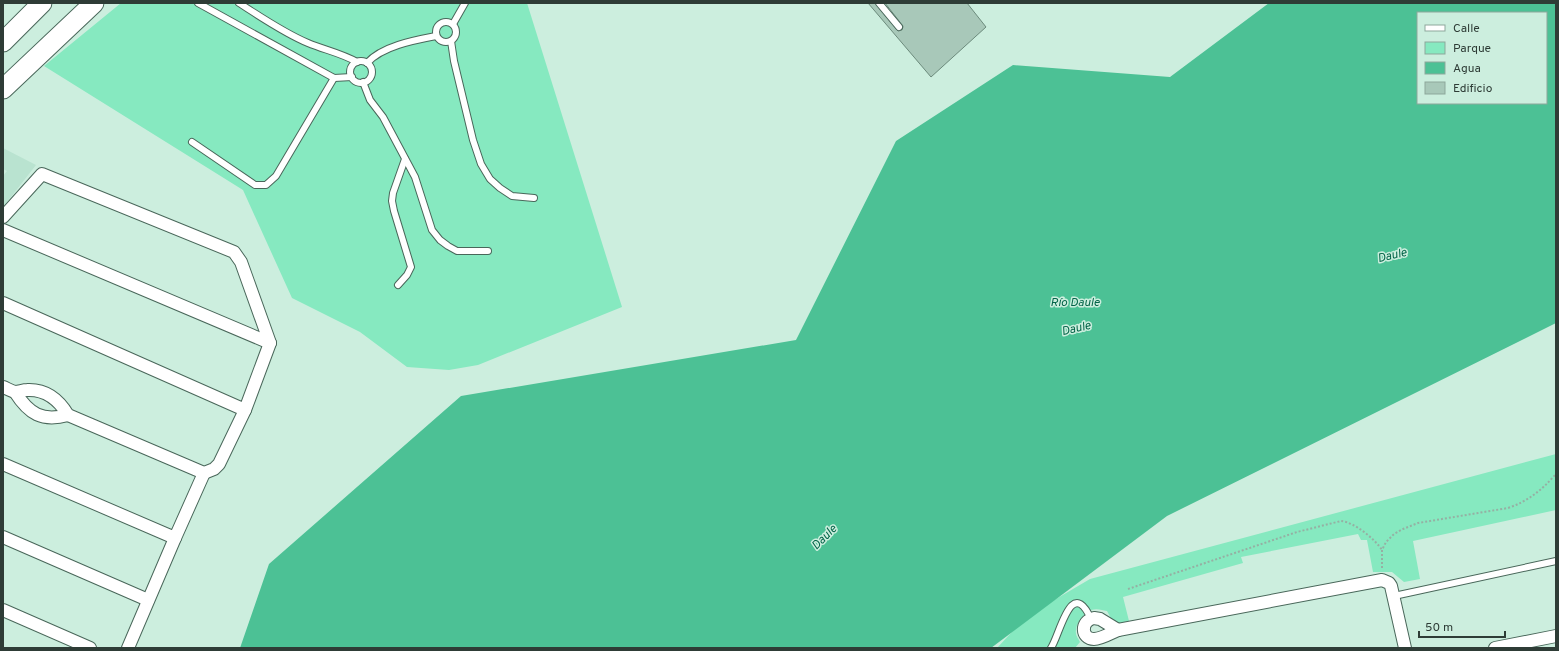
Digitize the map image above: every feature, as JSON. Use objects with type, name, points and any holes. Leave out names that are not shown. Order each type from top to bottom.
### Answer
[{"type":"highway","points":[[3,42],[42,3]]},
{"type":"highway","points":[[3,89],[94,3]]},
{"type":"street","points":[[3,217],[42,174],[234,252],[242,262],[270,343],[245,410],[219,464],[214,469],[204,473],[128,648]]},
{"type":"street","points":[[3,230],[270,343]]},
{"type":"street","points":[[3,303],[245,410]]},
{"type":"street","points":[[3,387],[15,392],[27,390],[45,393],[54,398],[68,415]]},
{"type":"street","points":[[15,392],[21,402],[36,415],[51,418],[68,415],[204,473]]},
{"type":"street","points":[[3,464],[175,538]]},
{"type":"street","points":[[3,537],[148,600]]},
{"type":"street","points":[[1118,630],[1100,619],[1088,620],[1084,626],[1085,633],[1089,638],[1096,639],[1118,630],[1382,580],[1389,583],[1394,596],[1405,648]]},
{"type":"street","points":[[3,610],[90,648]]},
{"type":"street","points":[[1495,648],[1556,636]]},
{"type":"lane","points":[[198,3],[334,78],[352,77]]},
{"type":"lane","points":[[239,3],[302,40],[339,53],[357,62]]},
{"type":"lane","points":[[453,24],[465,3]]},
{"type":"lane","points":[[879,3],[899,27]]},
{"type":"lane","points":[[436,36],[438,25],[446,21],[453,24],[456,28],[456,33],[451,41],[454,61],[473,140],[481,164],[490,179],[512,196],[534,198]]},
{"type":"lane","points":[[367,63],[375,56],[406,42],[436,36]]},
{"type":"lane","points":[[436,36],[442,42],[451,41]]},
{"type":"lane","points":[[362,61],[367,63],[371,67],[372,73],[370,78],[366,82],[356,81],[352,77],[352,66],[357,62],[362,61]]},
{"type":"lane","points":[[192,142],[255,186],[266,185],[276,176],[334,78]]},
{"type":"lane","points":[[363,82],[370,100],[383,117],[415,177],[432,230],[440,240],[457,251],[488,251]]},
{"type":"lane","points":[[398,285],[408,275],[411,267],[392,201],[393,193],[405,159]]},
{"type":"lane","points":[[1394,596],[1556,561]]},
{"type":"lane","points":[[1051,648],[1057,637],[1061,621],[1074,604],[1078,603],[1084,606],[1091,619]]},
{"type":"path","points":[[1382,580],[1382,550],[1386,542],[1394,534],[1418,523],[1508,508],[1521,504],[1533,497],[1555,475]]},
{"type":"path","points":[[1128,589],[1297,532],[1341,521],[1346,522],[1374,540],[1382,550]]},
{"type":"shaded area","points":[[3,148],[36,165],[3,207],[3,176],[7,171],[3,169]]},
{"type":"green space","points":[[121,3],[527,3],[622,307],[478,365],[449,370],[407,367],[360,332],[292,298],[243,190],[44,66]]},
{"type":"green space","points":[[1556,454],[1556,510],[1413,541],[1420,579],[1404,582],[1392,572],[1373,572],[1367,540],[1361,540],[1358,534],[1241,557],[1243,563],[1123,597],[1129,621],[1114,624],[1107,611],[1095,609],[1089,611],[1081,618],[1076,627],[1076,633],[1080,642],[1075,648],[997,648],[1027,616],[1090,579]]},
{"type":"water","name":"Río Daule","points":[[1269,3],[1556,3],[1556,323],[1167,516],[991,648],[240,648],[269,564],[461,396],[796,340],[896,141],[1013,65],[1170,77]]},
{"type":"building","points":[[868,3],[875,3],[898,31],[902,30],[903,26],[885,3],[967,3],[986,27],[931,77]]},
{"type":"water label","name":"Daule","points":[[1392,255]]},
{"type":"water label","name":"Daule","points":[[1076,328]]},
{"type":"water label","name":"Daule","points":[[824,537]]}]
